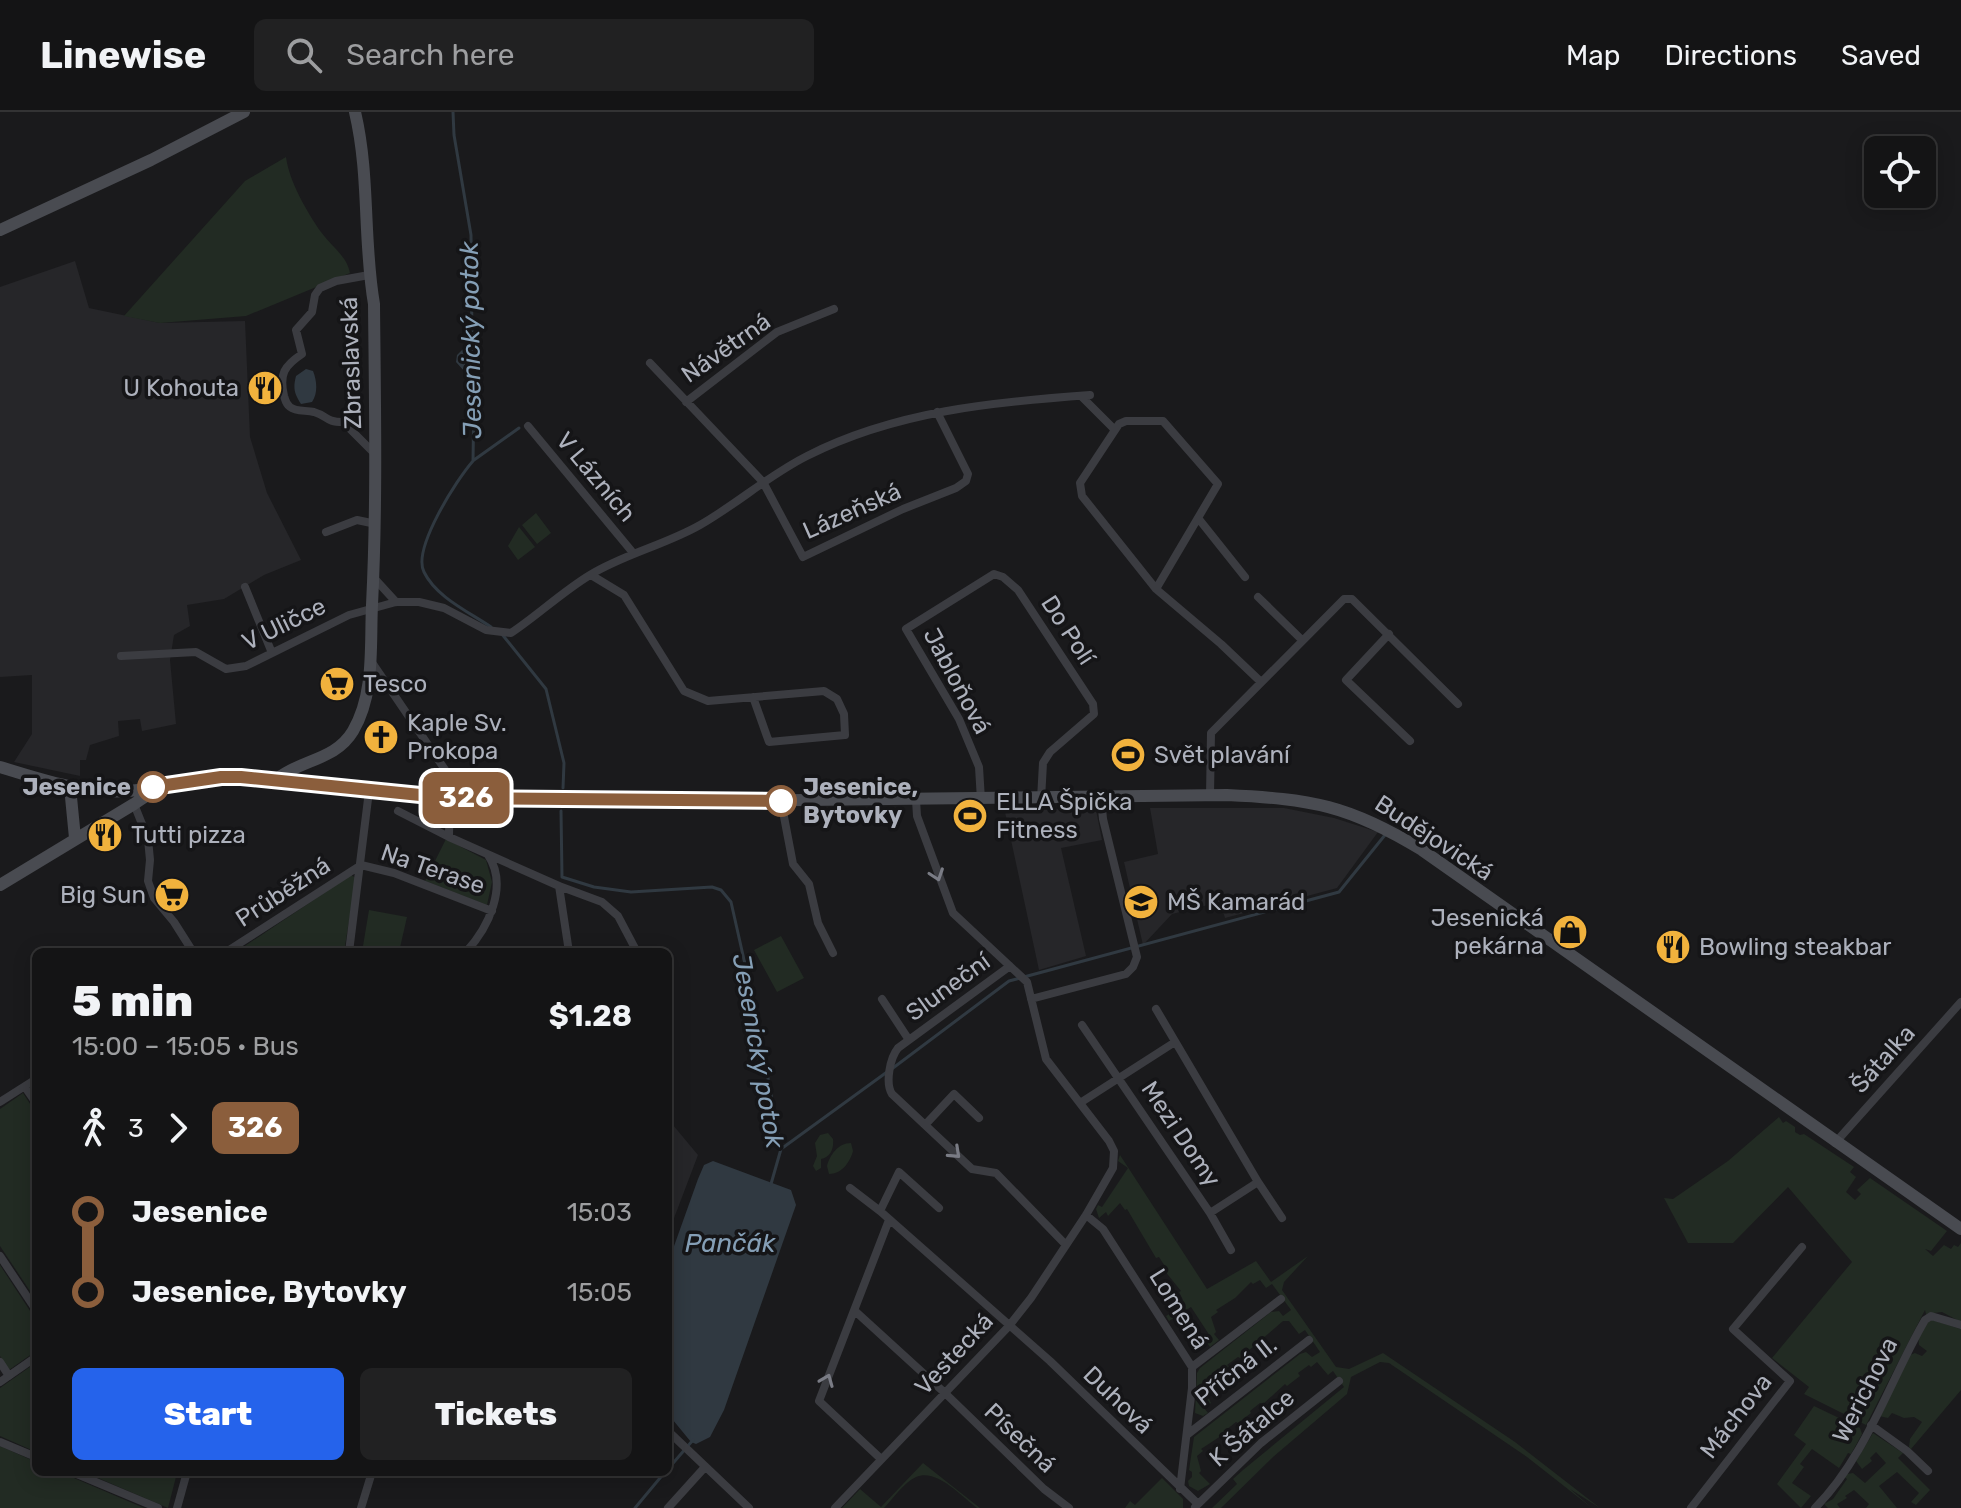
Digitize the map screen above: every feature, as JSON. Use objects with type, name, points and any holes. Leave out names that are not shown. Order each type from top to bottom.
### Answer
[{"type":"main road","points":[[0,230],[151,160],[244,112]]},
{"type":"main road","points":[[355,112],[365,188],[369,275]]},
{"type":"main road","name":"Zbraslavská","points":[[277,779],[337,750],[353,731],[364,706],[371,660],[377,524],[374,304],[369,275]]},
{"type":"main road","name":"Budějovická","points":[[0,767],[70,787],[104,791],[221,777],[277,779],[450,798],[781,801],[1210,796],[1285,798],[1323,804],[1388,829],[1961,1229]]},
{"type":"main road","points":[[70,787],[75,838]]},
{"type":"main road","points":[[0,885],[134,804],[149,794],[153,787]]},
{"type":"street","name":"Zbraslavská","points":[[369,275],[336,281],[320,288],[315,295],[312,312],[296,330],[302,354],[282,371],[281,380],[286,402],[291,408],[317,412],[330,422],[343,422],[375,454]]},
{"type":"street","name":"Návětrná","points":[[686,402],[777,332],[834,309]]},
{"type":"street","name":"Návětrná","points":[[650,363],[763,482]]},
{"type":"street","points":[[763,482],[851,435],[937,412],[986,404],[1086,396],[1114,429]]},
{"type":"street","name":"Lázeňská","points":[[763,482],[803,557],[966,481],[968,474],[937,412]]},
{"type":"street","points":[[1156,589],[1218,484],[1163,421],[1126,421],[1114,429],[1080,483],[1085,501],[1156,589],[1261,682]]},
{"type":"street","name":"V Lázních","points":[[528,426],[634,554]]},
{"type":"street","name":"V Lázních","points":[[372,609],[396,602],[419,602],[444,608],[486,630],[511,633],[591,575],[699,525],[763,482]]},
{"type":"street","points":[[1198,518],[1245,577]]},
{"type":"street","points":[[326,532],[357,520],[377,524]]},
{"type":"street","name":"Do Polí","points":[[906,629],[994,574],[1003,577],[1018,590],[1093,704],[1094,714],[1050,752],[1043,763],[1041,799]]},
{"type":"street","points":[[591,575],[624,595],[684,691],[708,701],[753,697],[824,691],[837,699],[844,714],[845,735],[769,742],[753,697]]},
{"type":"street","points":[[374,578],[396,602]]},
{"type":"street","points":[[245,587],[272,653]]},
{"type":"street","points":[[1258,597],[1302,640]]},
{"type":"street","points":[[1210,796],[1209,736],[1344,599],[1352,599],[1458,704]]},
{"type":"street","name":"V Uličce","points":[[121,656],[196,652],[226,669],[246,666],[349,615],[372,609]]},
{"type":"street","name":"Jabloňová","points":[[906,629],[959,719],[979,767],[981,800]]},
{"type":"street","points":[[1389,634],[1346,680],[1410,741]]},
{"type":"street","points":[[371,660],[450,777],[449,837]]},
{"type":"street","points":[[350,948],[369,791]]},
{"type":"street","points":[[1031,999],[1126,974],[1137,957],[1103,819],[1101,798]]},
{"type":"street","points":[[916,800],[917,816],[953,913],[1027,982],[1046,1059],[1080,1103]]},
{"type":"street","points":[[781,801],[793,864],[809,884],[818,923],[833,953]]},
{"type":"street","points":[[134,804],[148,839],[148,881],[154,898],[190,948]]},
{"type":"street","points":[[398,811],[449,837],[609,906],[618,916],[635,948]]},
{"type":"street","points":[[471,948],[492,911],[496,876],[494,865],[486,853]]},
{"type":"street","name":"Na Terase","points":[[361,865],[394,873],[492,911]]},
{"type":"street","name":"Průběžná","points":[[232,948],[361,865]]},
{"type":"street","points":[[559,886],[568,948]]},
{"type":"street","name":"Sluneční","points":[[1010,966],[894,1054],[889,1090],[972,1169],[996,1173],[1066,1245]]},
{"type":"street","name":"Sluneční","points":[[882,999],[909,1040]]},
{"type":"street","name":"Šátalka","points":[[1835,1143],[1961,1002]]},
{"type":"street","name":"Mezi Domy","points":[[1156,1009],[1282,1218]]},
{"type":"street","name":"Mezi Domy","points":[[1082,1025],[1210,1213],[1231,1250]]},
{"type":"street","name":"Mezi Domy","points":[[1080,1103],[1175,1042]]},
{"type":"street","points":[[0,1102],[32,1082]]},
{"type":"street","points":[[25,1087],[32,1097]]},
{"type":"street","points":[[925,1125],[954,1094],[979,1118]]},
{"type":"street","name":"Vestecká","points":[[835,1508],[1009,1326],[1086,1215],[1113,1168],[1115,1158],[1109,1141],[1080,1103]]},
{"type":"street","points":[[880,1211],[899,1172],[939,1208]]},
{"type":"street","name":"Mezi Domy","points":[[1210,1213],[1258,1182]]},
{"type":"street","name":"Duhová","points":[[850,1188],[1050,1361],[1196,1506]]},
{"type":"street","name":"Lomená","points":[[1086,1215],[1103,1229],[1192,1367],[1188,1434],[1180,1489]]},
{"type":"street","points":[[880,1458],[819,1401],[889,1220]]},
{"type":"street","name":"Máchova","points":[[1691,1508],[1790,1381],[1733,1329],[1802,1247]]},
{"type":"street","points":[[0,1256],[32,1304]]},
{"type":"street","points":[[1192,1367],[1281,1299]]},
{"type":"street","name":"Písečná","points":[[855,1311],[1044,1489],[1069,1508]]},
{"type":"street","name":"Werichova","points":[[1815,1508],[1845,1470],[1925,1320],[1931,1316],[1941,1317],[1961,1325]]},
{"type":"street","name":"Příčná II.","points":[[1188,1434],[1309,1340]]},
{"type":"street","points":[[0,1382],[32,1360]]},
{"type":"street","points":[[0,1362],[9,1376]]},
{"type":"street","name":"K Šátalce","points":[[1196,1506],[1261,1443],[1339,1381]]},
{"type":"street","points":[[1871,1425],[1928,1471]]},
{"type":"street","points":[[672,1436],[746,1507]]},
{"type":"street","points":[[0,1442],[32,1455]]},
{"type":"street","points":[[668,1508],[705,1467]]},
{"type":"street","points":[[82,1476],[158,1508]]},
{"type":"street","points":[[177,1508],[186,1476]]},
{"type":"street","points":[[361,1508],[371,1476]]},
{"type":"shaded area","points":[[286,157],[305,206],[321,232],[342,256],[350,273],[246,316],[160,323],[124,316],[245,181]]},
{"type":"shaded area","points":[[75,261],[89,308],[160,323],[245,321],[250,437],[267,493],[301,560],[264,575],[224,599],[187,605],[190,626],[174,635],[170,660],[176,724],[142,731],[140,719],[118,721],[119,736],[90,745],[86,760],[80,760],[80,776],[14,762],[32,734],[32,675],[0,677],[0,287]]},
{"type":"shaded area","points":[[536,513],[551,533],[537,544],[522,525]]},
{"type":"shaded area","points":[[519,527],[535,547],[518,560],[508,546]]},
{"type":"shaded area","points":[[1088,807],[1096,810],[1102,840],[1061,848],[1086,956],[1039,970],[1005,812]]},
{"type":"shaded area","points":[[1150,808],[1284,808],[1334,818],[1378,832],[1337,888],[1225,918],[1220,902],[1172,914],[1143,945],[1124,862],[1158,854]]},
{"type":"shaded area","points":[[446,839],[486,860],[492,882],[487,905],[425,881]]},
{"type":"shaded area","points":[[351,875],[356,878],[345,948],[242,948]]},
{"type":"shaded area","points":[[369,910],[407,917],[400,948],[363,948]]},
{"type":"shaded area","points":[[781,936],[804,978],[777,992],[754,950]]},
{"type":"shaded area","points":[[23,1093],[32,1107],[32,1294],[0,1246],[0,1109]]},
{"type":"shaded area","points":[[1779,1117],[1783,1123],[1786,1121],[1795,1127],[1795,1132],[1804,1134],[1854,1167],[1850,1172],[1856,1177],[1846,1192],[1855,1200],[1861,1194],[1857,1190],[1870,1178],[1947,1231],[1931,1251],[1925,1249],[1933,1256],[1944,1245],[1951,1249],[1961,1243],[1961,1322],[1942,1312],[1926,1314],[1925,1310],[1866,1425],[1804,1394],[1809,1387],[1772,1358],[1852,1262],[1788,1187],[1733,1243],[1688,1243],[1664,1198],[1673,1199],[1728,1161]]},
{"type":"shaded area","points":[[672,1124],[698,1155],[672,1223]]},
{"type":"shaded area","points":[[828,1133],[833,1139],[832,1149],[821,1159],[821,1168],[816,1171],[813,1166],[817,1156],[815,1143],[820,1135]]},
{"type":"shaded area","points":[[851,1143],[853,1151],[848,1163],[842,1170],[829,1174],[827,1166],[832,1154],[838,1147]]},
{"type":"shaded area","points":[[1120,1155],[1207,1289],[1256,1261],[1271,1282],[1308,1256],[1284,1282],[1282,1290],[1336,1367],[1349,1369],[1383,1353],[1515,1442],[1600,1508],[1570,1489],[1592,1508],[1527,1457],[1389,1363],[1380,1362],[1351,1377],[1347,1394],[1273,1457],[1221,1508],[1212,1508],[1237,1484],[1233,1479],[1344,1387],[1333,1371],[1328,1375],[1317,1362],[1311,1367],[1309,1365],[1298,1373],[1300,1376],[1287,1386],[1285,1384],[1227,1432],[1201,1449],[1203,1451],[1197,1456],[1199,1473],[1210,1484],[1198,1491],[1189,1486],[1194,1437],[1300,1354],[1306,1352],[1312,1357],[1320,1352],[1305,1330],[1299,1334],[1289,1321],[1283,1321],[1240,1358],[1227,1365],[1229,1367],[1219,1375],[1217,1373],[1206,1381],[1205,1391],[1211,1403],[1204,1408],[1208,1413],[1203,1416],[1195,1413],[1197,1373],[1200,1368],[1271,1312],[1279,1311],[1283,1316],[1291,1310],[1272,1284],[1266,1288],[1260,1280],[1251,1282],[1235,1298],[1216,1310],[1218,1312],[1211,1317],[1214,1334],[1219,1340],[1210,1347],[1205,1340],[1210,1336],[1191,1307],[1169,1321],[1166,1316],[1171,1313],[1166,1305],[1183,1300],[1181,1291],[1164,1270],[1166,1268],[1159,1257],[1156,1258],[1127,1209],[1120,1203],[1108,1216],[1106,1212],[1099,1218],[1096,1209],[1098,1205],[1102,1207],[1128,1168],[1118,1161]]},
{"type":"shaded area","points":[[0,1265],[32,1314],[32,1354],[9,1370],[0,1356]]},
{"type":"shaded area","points":[[1932,1320],[1961,1329],[1961,1390],[1911,1449],[1910,1439],[1922,1422],[1914,1417],[1904,1418],[1892,1413],[1888,1418],[1879,1416],[1910,1355],[1915,1353],[1922,1356],[1927,1351],[1919,1345],[1919,1338]]},
{"type":"shaded area","points":[[32,1365],[32,1450],[0,1436],[0,1388]]},
{"type":"shaded area","points":[[1814,1406],[1860,1428],[1862,1434],[1839,1468],[1812,1449],[1800,1464],[1804,1467],[1792,1483],[1811,1496],[1801,1508],[1777,1484],[1806,1444],[1794,1435]]},
{"type":"shaded area","points":[[1873,1433],[1903,1453],[1898,1458],[1930,1490],[1916,1505],[1911,1502],[1919,1493],[1897,1472],[1879,1486],[1897,1508],[1866,1508],[1869,1504],[1854,1490],[1837,1504],[1840,1508],[1828,1508],[1824,1504],[1833,1499],[1847,1479],[1844,1477],[1847,1474],[1853,1473],[1865,1483],[1886,1463],[1876,1452],[1870,1458],[1872,1461],[1862,1469],[1856,1461]]},
{"type":"shaded area","points":[[0,1446],[32,1460],[32,1476],[69,1476],[144,1508],[0,1508]]},
{"type":"shaded area","points":[[923,1463],[980,1508],[941,1480],[924,1475],[907,1483],[884,1508],[842,1508],[860,1489],[881,1507]]},
{"type":"shaded area","points":[[93,1476],[176,1476],[168,1508]]},
{"type":"shaded area","points":[[1162,1478],[1183,1499],[1183,1508],[1125,1508],[1130,1501],[1135,1505]]},
{"type":"water","points":[[472,340],[475,341],[475,364],[465,372],[456,362],[457,355]]},
{"type":"water","points":[[306,369],[313,371],[316,391],[312,402],[301,404],[296,393],[296,376]]},
{"type":"water","name":"Pančák","points":[[713,1161],[791,1190],[796,1205],[724,1410],[710,1437],[696,1444],[672,1419],[672,1252],[704,1165]]},
{"type":"waterway","name":"Jesenický potok","points":[[453,112],[471,235],[472,343]]},
{"type":"waterway","name":"Jesenický potok","points":[[471,366],[474,394],[473,461],[438,515],[424,547],[422,561],[424,572],[436,589],[491,627]]},
{"type":"waterway","points":[[474,460],[519,428]]},
{"type":"waterway","name":"Jesenický potok","points":[[501,633],[546,689],[564,763],[563,788]]},
{"type":"waterway","points":[[1393,822],[1399,810]]},
{"type":"waterway","name":"Jesenický potok","points":[[561,811],[562,877],[594,887],[631,892],[712,887],[721,890],[731,902],[756,1013],[781,1149],[771,1184]]},
{"type":"waterway","points":[[893,1068],[1009,981],[1339,892],[1385,835]]},
{"type":"waterway","points":[[781,1149],[887,1072]]},
{"type":"waterway","name":"Jesenický potok","points":[[672,1464],[693,1440]]},
{"type":"waterway","name":"Jesenický potok","points":[[635,1508],[662,1476]]},
{"type":"bus line","name":"326","points":[[153,787],[241,777],[450,798],[781,801]]},
{"type":"place","name":"U Kohouta","points":[[265,388]]},
{"type":"place","name":"Tesco","points":[[337,684]]},
{"type":"place","name":"Kaple Sv. Prokopa","points":[[381,737]]},
{"type":"place","name":"Svět plavání","points":[[1128,755]]},
{"type":"place","name":"Jesenice","points":[[153,787]]},
{"type":"place","name":"Jesenice, Bytovky","points":[[781,801]]},
{"type":"place","name":"ELLA Špička Fitness","points":[[970,816]]},
{"type":"place","name":"Tutti pizza","points":[[105,835]]},
{"type":"place","name":"Big Sun","points":[[172,895]]},
{"type":"place","name":"MŠ Kamarád","points":[[1141,902]]},
{"type":"place","name":"Jesenická pekárna","points":[[1570,932]]},
{"type":"place","name":"Bowling steakbar","points":[[1673,947]]}]
